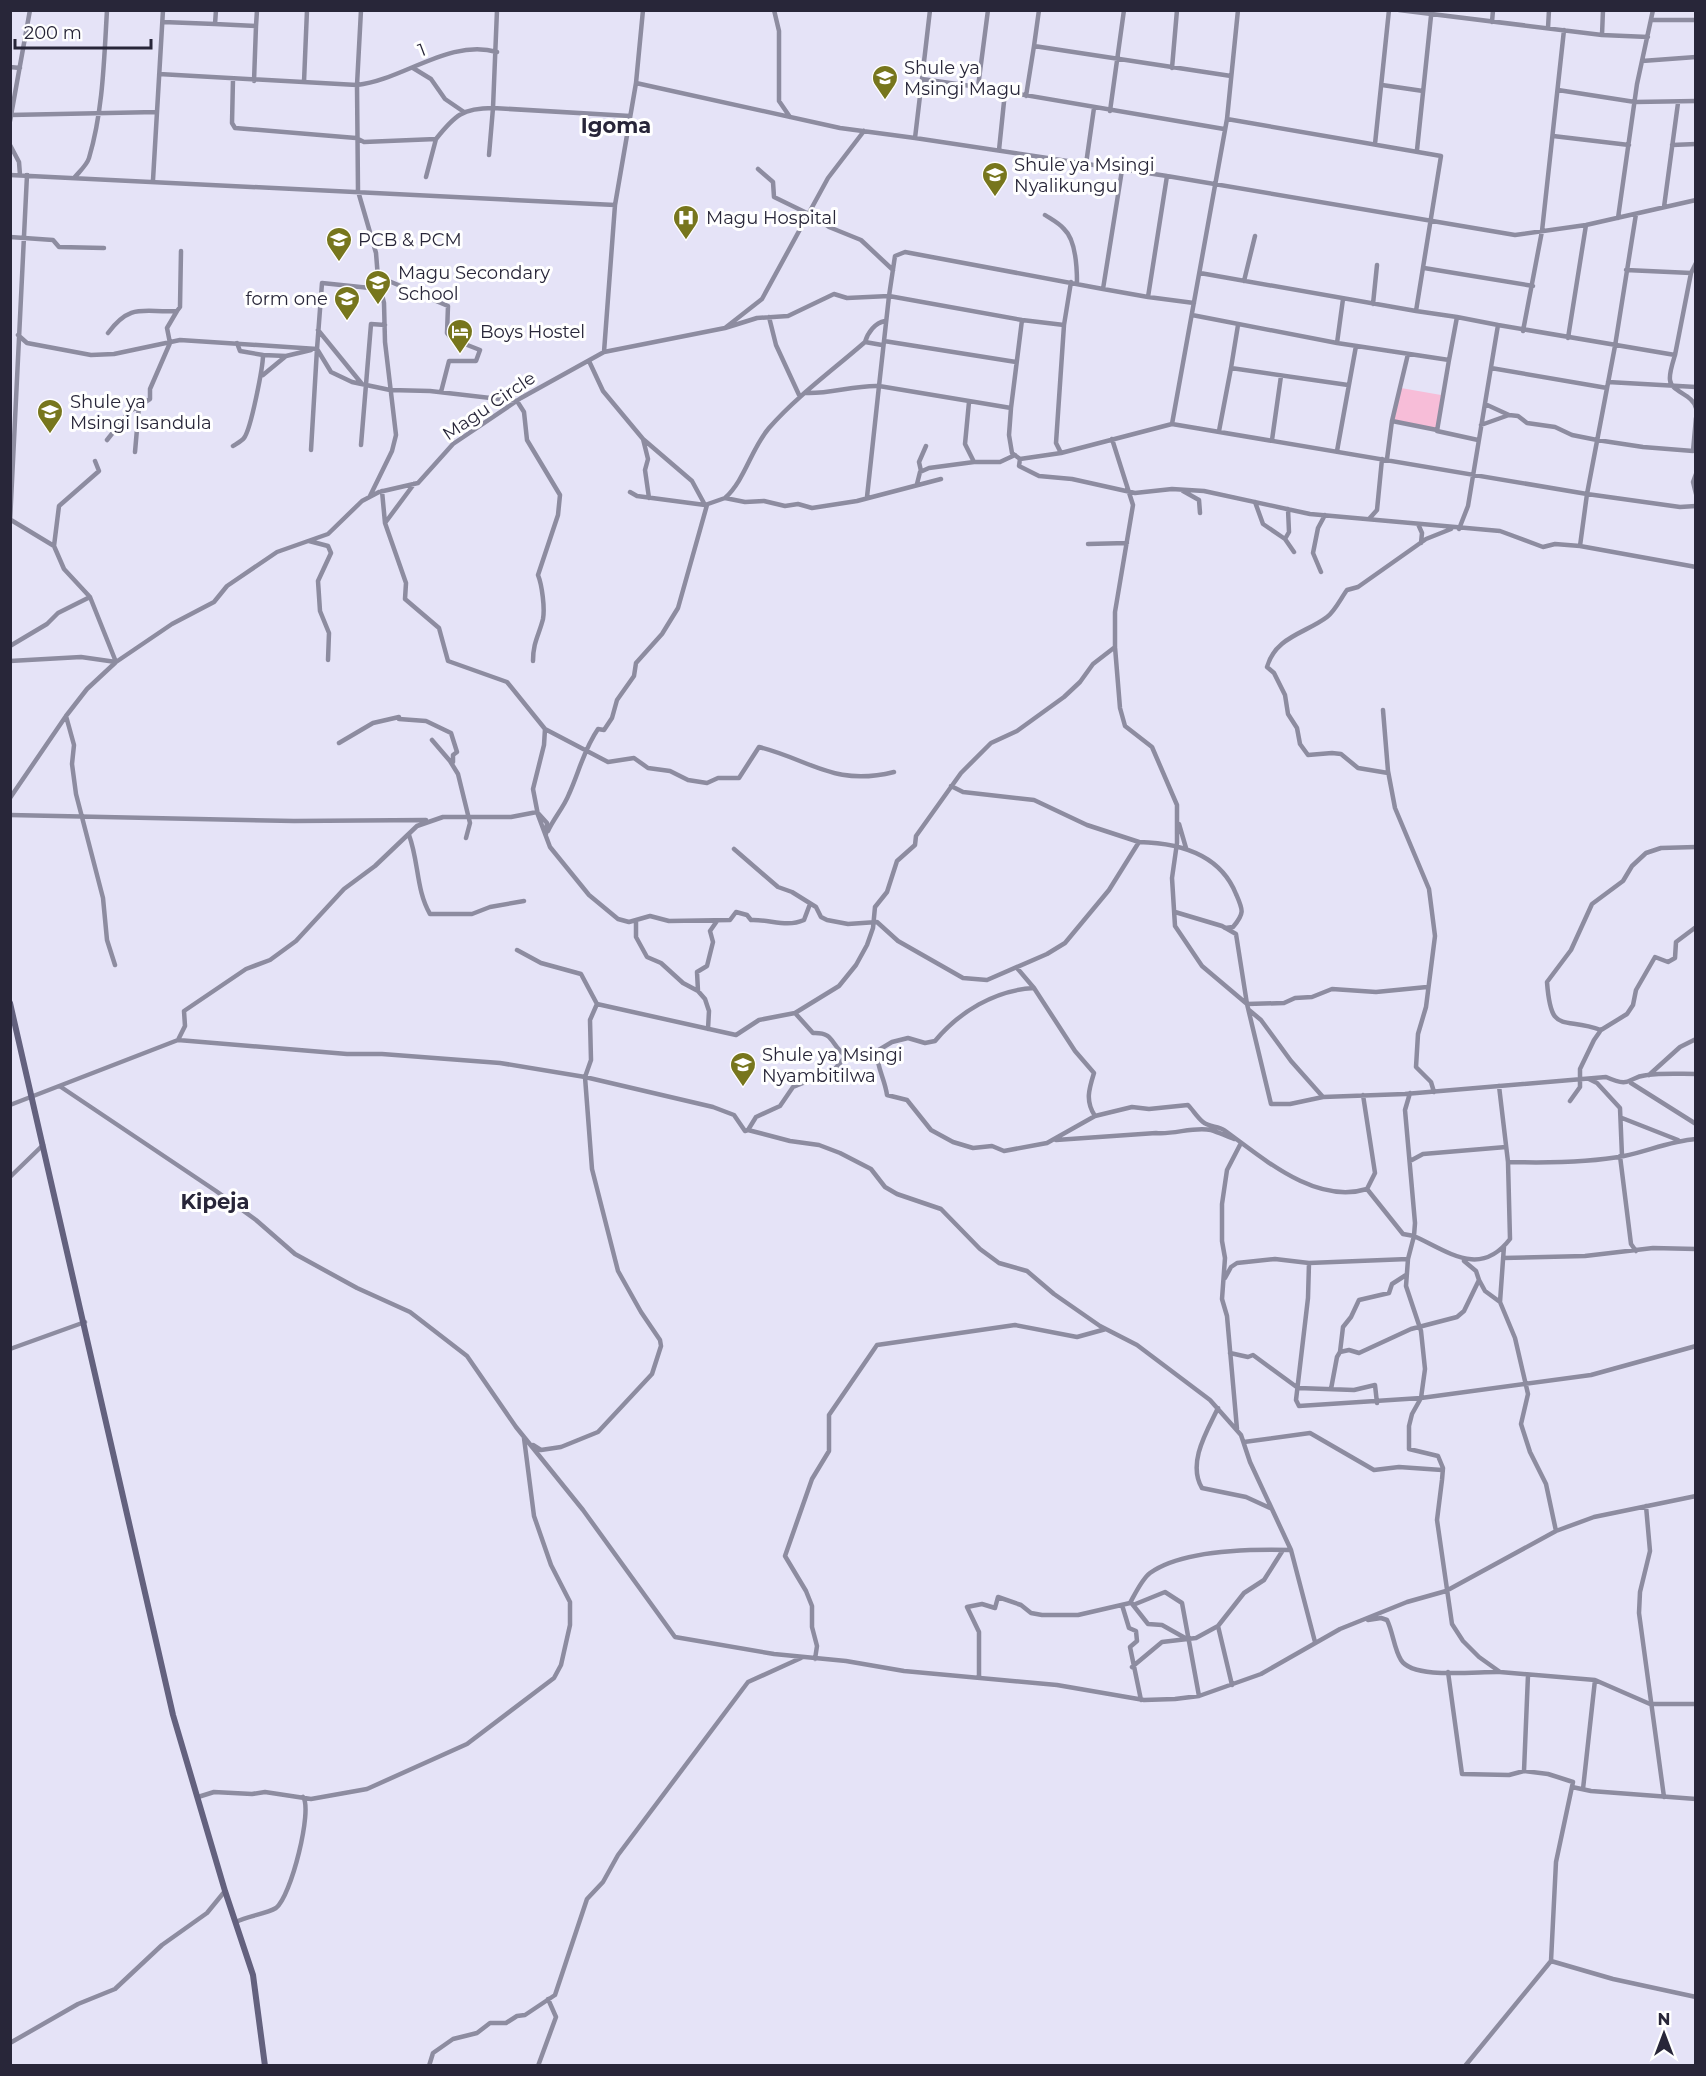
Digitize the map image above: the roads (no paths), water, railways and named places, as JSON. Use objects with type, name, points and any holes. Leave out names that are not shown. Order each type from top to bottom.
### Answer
[{"type":"main road","points":[[10,1003],[30,1097],[85,1322],[173,1715],[225,1892],[254,1975],[265,2066]]},
{"type":"street","points":[[30,10],[11,117],[157,112]]},
{"type":"street","points":[[75,177],[89,158],[93,134],[101,113],[107,10]]},
{"type":"street","points":[[153,180],[163,10]]},
{"type":"street","points":[[215,24],[216,10]]},
{"type":"street","points":[[254,81],[257,10]]},
{"type":"street","points":[[304,82],[307,10]]},
{"type":"street","points":[[361,10],[356,138],[358,191],[376,253],[378,278],[384,303],[390,390],[396,435],[392,451],[370,496]]},
{"type":"street","points":[[489,155],[494,108],[497,10]]},
{"type":"street","points":[[604,352],[615,205],[636,83],[643,10]]},
{"type":"street","points":[[774,10],[779,31],[779,101],[790,117]]},
{"type":"street","points":[[915,138],[930,10]]},
{"type":"street","points":[[978,87],[988,10]]},
{"type":"street","points":[[1026,96],[1039,10]]},
{"type":"street","points":[[1110,111],[1124,10]]},
{"type":"street","points":[[1172,68],[1177,10]]},
{"type":"street","points":[[1172,424],[1227,119],[1238,10]]},
{"type":"street","points":[[1375,144],[1389,10]]},
{"type":"street","points":[[1399,10],[1431,16],[1602,35],[1648,37]]},
{"type":"street","points":[[1492,22],[1493,10]]},
{"type":"street","points":[[1548,28],[1549,10]]},
{"type":"street","points":[[1602,35],[1604,10]]},
{"type":"street","points":[[1618,218],[1635,102],[1653,10]]},
{"type":"street","points":[[1417,150],[1431,16]]},
{"type":"street","points":[[1652,20],[1695,20]]},
{"type":"street","points":[[162,22],[256,26]]},
{"type":"street","points":[[1524,332],[1542,231],[1564,30]]},
{"type":"street","points":[[1034,46],[1231,76]]},
{"type":"street","name":"1","points":[[159,74],[357,85],[380,81],[466,48],[486,48],[497,52]]},
{"type":"street","points":[[1642,61],[1695,57]]},
{"type":"street","points":[[10,67],[20,68]]},
{"type":"street","points":[[412,68],[431,79],[446,99],[464,112]]},
{"type":"street","points":[[233,79],[232,123],[235,128],[356,138],[364,142],[436,139]]},
{"type":"street","points":[[921,79],[1224,129]]},
{"type":"street","points":[[636,83],[864,131],[1167,176],[1515,235],[1586,225],[1695,200]]},
{"type":"street","points":[[1382,85],[1423,90]]},
{"type":"street","points":[[1558,90],[1635,102],[1695,101]]},
{"type":"street","points":[[999,150],[1005,92]]},
{"type":"street","points":[[1664,207],[1678,103]]},
{"type":"street","points":[[426,177],[436,139],[451,120],[471,108],[630,116]]},
{"type":"street","points":[[1086,164],[1094,108]]},
{"type":"street","points":[[1227,119],[1417,150],[1441,156],[1416,311]]},
{"type":"street","points":[[725,328],[762,299],[828,178],[864,131]]},
{"type":"street","points":[[1553,136],[1629,146]]},
{"type":"street","points":[[1672,146],[1695,144]]},
{"type":"street","points":[[10,145],[19,162],[20,175]]},
{"type":"street","points":[[758,169],[773,182],[774,197],[829,227],[861,240],[893,270]]},
{"type":"street","points":[[1103,289],[1122,170]]},
{"type":"street","points":[[10,175],[153,180],[615,205]]},
{"type":"street","points":[[27,175],[12,407],[11,521],[54,546]]},
{"type":"street","points":[[1148,297],[1167,176]]},
{"type":"street","points":[[1580,546],[1636,214]]},
{"type":"street","points":[[1045,215],[1066,230],[1070,237],[1077,269],[1064,325],[1056,444],[1061,453]]},
{"type":"street","points":[[1568,338],[1586,225]]},
{"type":"street","points":[[1244,281],[1255,236]]},
{"type":"street","points":[[10,237],[53,240],[59,247],[104,248]]},
{"type":"street","points":[[107,440],[130,411],[150,399],[150,389],[170,343],[167,328],[181,301],[181,251]]},
{"type":"street","points":[[867,497],[885,321],[895,256],[905,252],[1148,297],[1194,303]]},
{"type":"street","points":[[1695,263],[1691,273],[1670,380],[1672,386],[1688,395],[1695,408]]},
{"type":"street","points":[[1373,304],[1377,265]]},
{"type":"street","points":[[1424,268],[1533,286]]},
{"type":"street","points":[[1626,270],[1691,273]]},
{"type":"street","points":[[1200,273],[1457,317],[1524,332],[1675,355]]},
{"type":"street","points":[[311,450],[322,283],[370,288],[370,278],[378,278],[448,306],[447,333],[452,339],[480,350],[476,361],[449,361],[441,392]]},
{"type":"street","name":"Magu Circle","points":[[386,524],[414,484],[418,483],[453,444],[517,401],[604,352],[769,317],[788,316],[834,294],[847,298],[889,296],[1022,320],[1064,325]]},
{"type":"street","points":[[1337,343],[1343,299]]},
{"type":"street","points":[[108,333],[126,313],[138,310],[177,311]]},
{"type":"street","points":[[1192,315],[1337,343],[1449,360]]},
{"type":"street","points":[[769,317],[776,345],[800,397]]},
{"type":"street","points":[[1437,430],[1457,317]]},
{"type":"street","points":[[1022,320],[1009,435],[1012,453],[1020,459],[1061,453],[1172,424],[1587,494],[1680,507],[1695,506]]},
{"type":"street","points":[[630,492],[649,498],[706,505],[725,498],[734,490],[759,442],[769,428],[800,397],[865,342],[879,322],[885,321]]},
{"type":"street","points":[[361,445],[364,385],[371,324],[385,325]]},
{"type":"street","points":[[1219,431],[1238,325]]},
{"type":"street","points":[[1456,529],[1468,506],[1498,325]]},
{"type":"street","points":[[318,330],[364,385]]},
{"type":"street","points":[[18,334],[27,343],[91,356],[180,340],[317,349]]},
{"type":"street","points":[[10,338],[18,342]]},
{"type":"street","points":[[865,342],[1016,362]]},
{"type":"street","points":[[237,343],[240,351],[263,355],[286,356],[317,349]]},
{"type":"street","points":[[1337,451],[1356,346]]},
{"type":"street","points":[[317,349],[331,372],[364,385],[390,390],[441,392],[517,401],[524,412],[527,440],[560,495],[558,515],[538,575],[543,588],[543,618],[533,644],[533,661]]},
{"type":"street","points":[[1369,519],[1377,510],[1384,459],[1408,354]]},
{"type":"street","points":[[233,446],[244,437],[249,428],[254,397],[262,375],[263,355]]},
{"type":"street","points":[[262,375],[286,356]]},
{"type":"street","points":[[546,837],[557,811],[568,797],[585,750],[598,729],[604,730],[608,726],[616,700],[634,676],[636,663],[662,634],[678,608],[706,505],[692,482],[643,439],[603,391],[589,361]]},
{"type":"street","points":[[1231,368],[1348,385]]},
{"type":"street","points":[[1491,368],[1608,385],[1695,387]]},
{"type":"street","points":[[1272,440],[1281,376]]},
{"type":"street","points":[[806,393],[827,393],[835,389],[879,386],[1011,408]]},
{"type":"street","points":[[969,402],[965,444],[974,462]]},
{"type":"street","points":[[1485,404],[1509,415],[1518,416],[1527,423],[1555,427],[1572,435],[1693,451],[1695,418]]},
{"type":"street","points":[[135,452],[139,406]]},
{"type":"street","points":[[1481,425],[1509,415]]},
{"type":"street","points":[[1392,422],[1478,440]]},
{"type":"street","points":[[643,439],[648,459],[645,470],[649,498]]},
{"type":"street","points":[[1112,439],[1133,505],[1115,612],[1119,702],[1125,726],[1152,747],[1177,805],[1177,844],[1172,878],[1175,926],[1202,966],[1261,1020],[1291,1061],[1323,1097]]},
{"type":"street","points":[[917,484],[921,471],[919,462],[926,446]]},
{"type":"street","points":[[921,471],[974,462],[1000,462],[1015,455]]},
{"type":"street","points":[[1020,459],[1019,466],[1023,471],[1039,476],[1072,479],[1128,491],[1146,493],[1204,491],[1324,515],[1456,529]]},
{"type":"street","points":[[95,461],[99,471],[59,506],[54,546],[64,569],[90,597],[116,662]]},
{"type":"street","points":[[1695,474],[1693,482],[1695,494]]},
{"type":"street","points":[[725,498],[745,502],[764,501],[785,506],[798,504],[812,508],[856,501],[941,479]]},
{"type":"street","points":[[10,798],[87,689],[116,662],[172,624],[214,602],[227,586],[277,552],[328,534],[370,496],[414,484]]},
{"type":"street","points":[[1181,490],[1199,500],[1200,513]]},
{"type":"street","points":[[382,491],[386,524],[406,583],[405,599],[440,628],[448,661],[507,682],[545,729],[608,762],[634,758],[648,768],[670,771],[688,780],[707,783],[718,778],[739,778],[759,747],[788,756],[825,773],[860,776],[894,772]]},
{"type":"street","points":[[1255,502],[1257,513],[1263,524],[1284,539],[1294,552]]},
{"type":"street","points":[[1284,539],[1289,532],[1288,509]]},
{"type":"street","points":[[1377,510],[1382,520]]},
{"type":"street","points":[[1322,573],[1313,553],[1318,528],[1324,515]]},
{"type":"street","points":[[1418,524],[1422,533],[1421,543]]},
{"type":"street","points":[[1388,773],[1358,768],[1341,754],[1308,755],[1300,744],[1297,728],[1288,714],[1285,695],[1274,673],[1267,667],[1281,644],[1296,632],[1328,616],[1347,590],[1358,587],[1421,543],[1456,529],[1471,527],[1500,531],[1543,547],[1555,544],[1580,546],[1587,549],[1619,552],[1641,559],[1665,560],[1695,567]]},
{"type":"street","points":[[309,540],[328,546],[331,553],[318,581],[320,611],[329,633],[328,660]]},
{"type":"street","points":[[1088,544],[1126,543]]},
{"type":"street","points":[[10,646],[47,624],[58,613],[90,597]]},
{"type":"street","points":[[597,1004],[736,1035],[759,1020],[795,1013],[839,986],[861,956],[873,923],[877,903],[887,892],[897,861],[915,845],[916,836],[951,786],[991,743],[1017,731],[1055,704],[1080,682],[1093,664],[1115,647]]},
{"type":"street","points":[[10,661],[81,657],[116,662]]},
{"type":"street","points":[[1383,710],[1388,773],[1395,808],[1429,889],[1435,936],[1426,1008],[1418,1035],[1416,1066],[1431,1082],[1434,1092]]},
{"type":"street","points":[[66,716],[74,745],[72,764],[82,816],[103,898],[107,939],[115,965]]},
{"type":"street","points":[[339,743],[373,723],[399,718],[426,721],[451,733],[457,752],[453,755],[453,762],[450,761]]},
{"type":"street","points":[[545,729],[533,789],[537,812],[546,837],[562,864],[589,895],[618,919],[629,922],[650,916],[669,921],[730,921],[736,912],[747,915],[751,920],[762,919],[782,925],[804,920],[810,904]]},
{"type":"street","points":[[432,740],[458,774],[469,817],[470,826],[466,838]]},
{"type":"street","points":[[951,786],[963,792],[1034,801],[1087,825],[1139,842],[1177,844],[1217,863],[1234,885],[1243,907],[1242,916],[1233,927],[1225,928]]},
{"type":"street","points":[[10,815],[294,821],[432,820],[511,817],[537,812]]},
{"type":"street","points":[[178,1040],[185,1026],[184,1011],[246,969],[270,960],[296,941],[344,889],[375,866],[396,844],[410,836],[417,826],[432,820]]},
{"type":"street","points":[[1178,822],[1187,850]]},
{"type":"street","points":[[410,836],[416,853],[421,899],[430,914],[472,914],[490,907],[524,901]]},
{"type":"street","points":[[734,849],[778,887],[792,892],[810,904],[827,920],[848,924],[877,922],[898,941],[963,978],[987,980],[1047,954],[1065,943],[1109,890],[1139,842]]},
{"type":"street","points":[[1601,1030],[1590,1026],[1574,1026],[1555,1019],[1549,1009],[1547,982],[1571,950],[1592,904],[1623,881],[1632,866],[1646,853],[1661,848],[1695,847]]},
{"type":"street","points":[[1174,912],[1225,928],[1236,934],[1239,940],[1242,985],[1271,1104],[1290,1104],[1323,1097],[1434,1092],[1606,1077],[1618,1083],[1631,1083],[1695,1124]]},
{"type":"street","points":[[636,920],[636,937],[647,957],[660,963],[683,983],[699,991]]},
{"type":"street","points":[[708,1029],[709,1011],[699,991],[697,972],[707,966],[712,942],[710,932],[717,921]]},
{"type":"street","points":[[1570,1101],[1580,1087],[1580,1069],[1601,1030],[1627,1014],[1633,1005],[1636,990],[1655,957],[1668,962],[1675,958],[1676,942],[1695,927]]},
{"type":"street","points":[[517,950],[541,963],[581,974],[597,1004]]},
{"type":"street","points":[[1017,968],[1034,988],[1069,1043],[1094,1073],[1087,1089],[1090,1109],[1095,1116]]},
{"type":"street","points":[[1248,1007],[1312,997],[1332,989],[1376,992],[1427,987]]},
{"type":"street","points":[[748,1130],[756,1117],[780,1106],[793,1087],[813,1079],[821,1072],[832,1071],[846,1056],[877,1051],[892,1042],[909,1038],[925,1043],[935,1041],[944,1028],[992,998],[1014,989],[1034,988]]},
{"type":"street","points":[[528,1442],[541,1450],[551,1449],[598,1431],[652,1374],[661,1346],[660,1340],[621,1278],[604,1222],[592,1168],[585,1077],[591,1060],[590,1020],[597,1004]]},
{"type":"street","points":[[795,1013],[813,1033],[828,1034],[846,1056]]},
{"type":"street","points":[[1649,1075],[1680,1047],[1695,1039]]},
{"type":"street","points":[[10,1105],[178,1040],[347,1054],[382,1054],[500,1063],[585,1077],[713,1107],[734,1114],[744,1131],[819,1145],[871,1169],[885,1187],[897,1194],[941,1209],[980,1249],[999,1263],[1028,1271],[1054,1294],[1106,1329],[1162,1362],[1218,1408],[1237,1429],[1244,1442],[1271,1509],[1291,1550],[1315,1642]]},
{"type":"street","points":[[877,1051],[876,1060],[885,1082],[887,1095],[907,1100],[931,1130],[973,1148],[992,1146],[1004,1151],[1052,1141],[1156,1133],[1172,1135],[1200,1129],[1210,1130],[1243,1143]]},
{"type":"street","points":[[1631,1083],[1642,1075],[1695,1074]]},
{"type":"street","points":[[1589,1079],[1597,1083],[1620,1108],[1621,1156],[1629,1233],[1631,1244],[1636,1251]]},
{"type":"street","points":[[1464,1260],[1489,1256],[1510,1239],[1508,1162],[1499,1086]]},
{"type":"street","points":[[61,1087],[216,1191],[315,1267],[411,1312],[467,1356],[528,1442],[584,1510],[675,1637],[802,1658],[1056,1685],[1141,1700],[1198,1696],[1261,1674],[1315,1642],[1364,1620],[1407,1602],[1446,1591],[1556,1531],[1594,1517],[1695,1496]]},
{"type":"street","points":[[1410,1093],[1405,1110],[1416,1223],[1408,1259],[1406,1286],[1419,1327],[1425,1370],[1421,1398],[1412,1414],[1409,1426],[1409,1449],[1438,1456],[1442,1470],[1437,1520],[1452,1624],[1463,1641],[1479,1657],[1500,1672]]},
{"type":"street","points":[[1363,1095],[1375,1173],[1367,1189]]},
{"type":"street","points":[[1052,1141],[1095,1116],[1132,1107],[1149,1109],[1188,1105],[1203,1123],[1220,1128],[1285,1172],[1318,1188],[1345,1193],[1367,1189]]},
{"type":"street","points":[[1622,1118],[1679,1141]]},
{"type":"street","points":[[1508,1162],[1536,1163],[1621,1156],[1695,1139]]},
{"type":"street","points":[[1237,1429],[1227,1316],[1222,1299],[1224,1280],[1221,1223],[1223,1188],[1227,1170],[1243,1143]]},
{"type":"street","points":[[10,1177],[43,1145]]},
{"type":"street","points":[[1410,1161],[1423,1154],[1506,1147]]},
{"type":"street","points":[[1367,1189],[1402,1234],[1414,1236],[1464,1260],[1476,1271],[1485,1291],[1500,1302]]},
{"type":"street","points":[[1504,1246],[1500,1302],[1515,1338],[1528,1394],[1521,1424],[1530,1452],[1546,1484],[1556,1531]]},
{"type":"street","points":[[1503,1258],[1695,1250]]},
{"type":"street","points":[[1224,1280],[1231,1267],[1238,1263],[1275,1259],[1309,1263],[1408,1259]]},
{"type":"street","points":[[1309,1263],[1308,1298],[1296,1400],[1299,1406],[1377,1403],[1591,1375],[1695,1346]]},
{"type":"street","points":[[1331,1389],[1340,1352],[1343,1327],[1352,1317],[1359,1300],[1389,1293],[1392,1284],[1406,1275]]},
{"type":"street","points":[[1340,1352],[1349,1350],[1359,1353],[1419,1327],[1456,1317],[1464,1311],[1479,1280]]},
{"type":"street","points":[[10,1349],[85,1322]]},
{"type":"street","points":[[815,1659],[817,1646],[812,1628],[812,1606],[807,1591],[785,1556],[812,1479],[829,1451],[829,1414],[877,1346],[1015,1325],[1077,1337],[1106,1329]]},
{"type":"street","points":[[1230,1353],[1248,1357],[1253,1355],[1298,1388],[1354,1390],[1373,1384],[1376,1387],[1377,1403]]},
{"type":"street","points":[[1218,1408],[1200,1447],[1197,1479],[1202,1488],[1246,1497],[1271,1509]]},
{"type":"street","points":[[198,1797],[214,1792],[252,1794],[265,1792],[311,1799],[367,1789],[467,1744],[554,1678],[561,1665],[570,1625],[570,1602],[551,1564],[534,1516],[525,1440],[520,1431]]},
{"type":"street","points":[[1244,1442],[1310,1433],[1374,1470],[1399,1467],[1442,1470]]},
{"type":"street","points":[[1646,1506],[1650,1551],[1640,1592],[1639,1613],[1664,1797]]},
{"type":"street","points":[[1132,1603],[1149,1573],[1170,1564],[1235,1549],[1291,1550]]},
{"type":"street","points":[[1132,1667],[1162,1642],[1196,1638],[1218,1626],[1244,1593],[1264,1580],[1283,1550]]},
{"type":"street","points":[[979,1678],[979,1632],[967,1607],[982,1605],[995,1608],[998,1596],[1021,1605],[1031,1613],[1078,1615],[1132,1603],[1165,1592],[1182,1603],[1198,1696]]},
{"type":"street","points":[[1132,1603],[1148,1624],[1162,1625],[1187,1639]]},
{"type":"street","points":[[1122,1605],[1129,1628],[1136,1631],[1137,1641],[1130,1647],[1132,1667],[1141,1700]]},
{"type":"street","points":[[1364,1620],[1381,1618],[1388,1620],[1401,1661],[1419,1671],[1500,1672],[1595,1680],[1650,1704],[1695,1704]]},
{"type":"street","points":[[1218,1626],[1232,1685]]},
{"type":"street","points":[[429,2066],[433,2053],[453,2039],[477,2033],[490,2023],[506,2023],[517,2016],[525,2015],[555,1995],[566,1957],[579,1929],[587,1899],[603,1882],[618,1855],[748,1682],[802,1658]]},
{"type":"street","points":[[1448,1672],[1461,1774],[1509,1775],[1524,1771],[1548,1773],[1573,1782],[1556,1862],[1551,1961],[1465,2066]]},
{"type":"street","points":[[1524,1771],[1528,1675]]},
{"type":"street","points":[[1583,1789],[1595,1680]]},
{"type":"street","points":[[1572,1787],[1695,1799]]},
{"type":"street","points":[[236,1922],[276,1908],[282,1900],[300,1846],[307,1807],[303,1797]]},
{"type":"street","points":[[10,2043],[78,2004],[115,1989],[162,1945],[207,1913],[225,1892]]},
{"type":"street","points":[[1551,1961],[1613,1979],[1695,1997]]},
{"type":"street","points":[[538,2066],[556,2017],[548,1999]]},
{"type":"place","name":"Shule ya Msingi Magu","points":[[885,101]]},
{"type":"place","name":"Shule ya Msingi Nyalikungu","points":[[995,198]]},
{"type":"place","name":"Magu Hospital","points":[[686,241]]},
{"type":"place","name":"PCB & PCM","points":[[339,263]]},
{"type":"place","name":"Magu Secondary School","points":[[378,306]]},
{"type":"place","name":"form one","points":[[347,322]]},
{"type":"place","name":"Boys Hostel","points":[[460,355]]},
{"type":"place","name":"Shule ya Msingi Isandula","points":[[50,435]]},
{"type":"place","name":"Shule ya Msingi Nyambitilwa","points":[[743,1088]]},
{"type":"district","name":"Igoma","points":[[616,126]]},
{"type":"district","name":"Kipeja","points":[[215,1202]]}]
